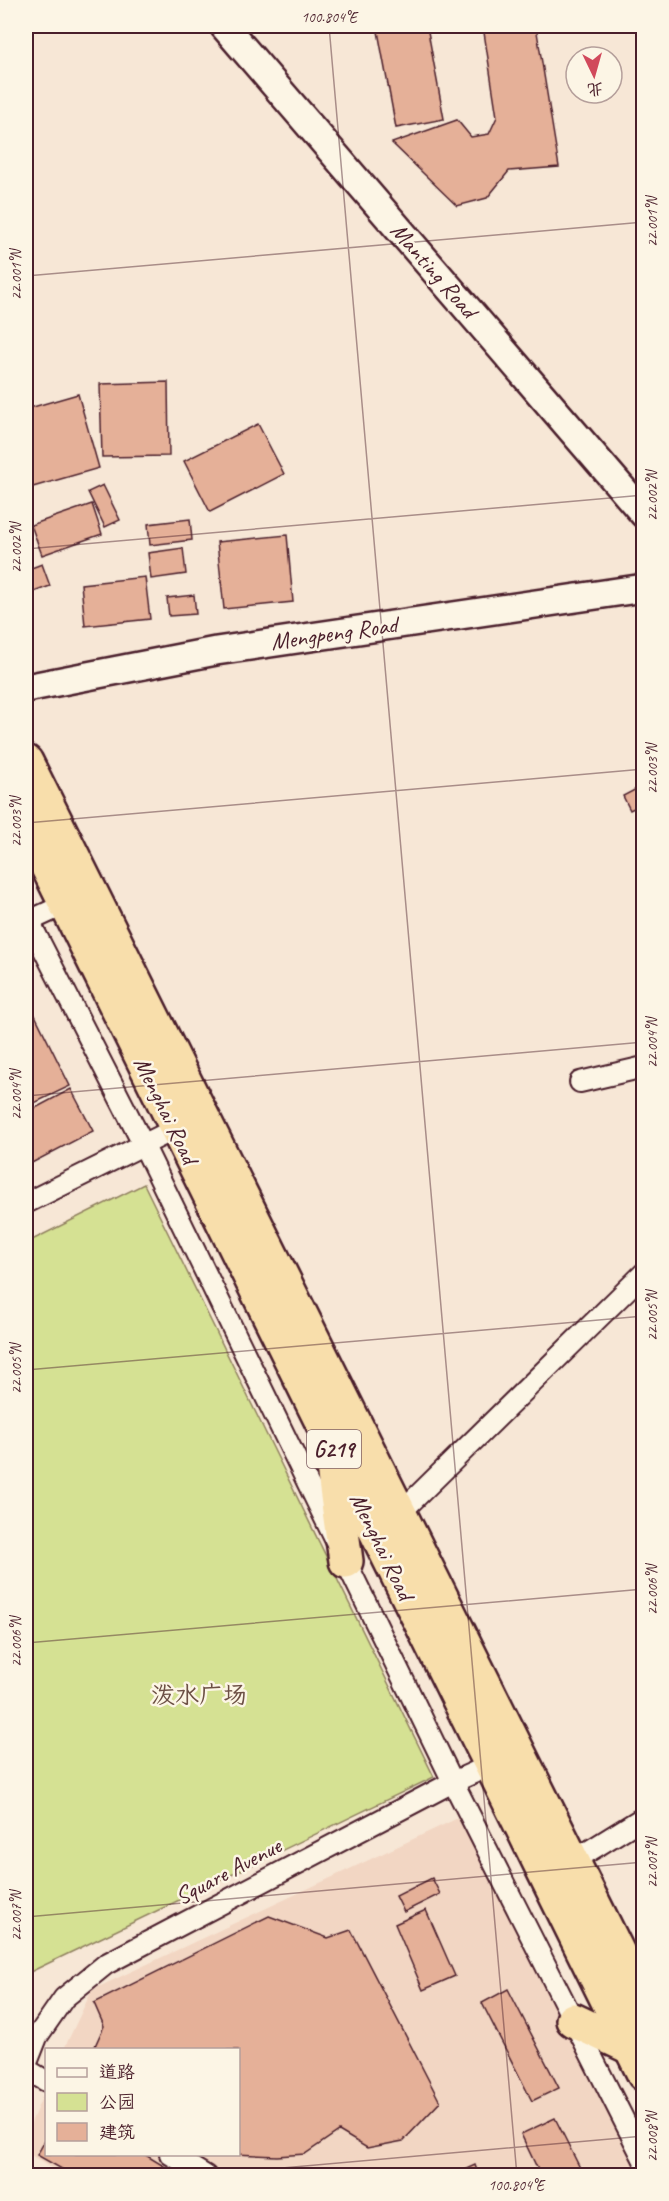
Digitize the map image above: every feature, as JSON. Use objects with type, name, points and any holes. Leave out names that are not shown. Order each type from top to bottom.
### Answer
[{"type":"highway","name":"Menghai Road","points":[[26,762],[400,1513],[637,2060]]},
{"type":"highway","name":"Menghai Road","points":[[26,823],[329,1438],[505,1758],[573,1861],[644,2005]]},
{"type":"highway","points":[[329,1438],[346,1562]]},
{"type":"highway","points":[[573,2020],[637,2060]]},
{"type":"street","name":"Manting Road","points":[[224,26],[644,514]]},
{"type":"street","name":"Mengpeng Road","points":[[26,688],[223,649],[644,588]]},
{"type":"street","points":[[66,904],[27,918],[143,1144],[453,1782],[644,2160]]},
{"type":"street","points":[[580,1082],[644,1067]]},
{"type":"street","points":[[26,1203],[175,1129]]},
{"type":"street","points":[[400,1513],[644,1273]]},
{"type":"street","name":"Square Avenue","points":[[26,2067],[38,2037],[64,1998],[106,1964],[453,1782],[505,1758]]},
{"type":"street","points":[[573,1861],[644,1817]]},
{"type":"street","points":[[26,2067],[45,2080]]},
{"type":"street","points":[[173,2156],[206,2175]]},
{"type":"shaded area","points":[[458,1818],[641,2175],[64,2176],[26,2152],[26,2134],[45,2090],[45,2156],[240,2156],[240,2048],[64,2048],[92,1990]]},
{"type":"green space","name":"泼水广场","points":[[144,1184],[434,1777],[26,1974],[26,1243]]},
{"type":"building","points":[[377,26],[427,26],[444,119],[396,128]]},
{"type":"building","points":[[483,26],[536,26],[559,167],[509,171],[487,198],[457,206],[392,143],[457,120],[471,137],[489,134],[497,117]]},
{"type":"building","points":[[168,382],[169,456],[102,457],[100,384]]},
{"type":"building","points":[[78,394],[99,468],[26,489],[26,409]]},
{"type":"building","points":[[258,424],[284,474],[210,512],[184,461]]},
{"type":"building","points":[[103,485],[120,520],[105,527],[88,492]]},
{"type":"building","points":[[92,504],[102,534],[42,555],[31,525]]},
{"type":"building","points":[[190,519],[192,540],[150,545],[148,524]]},
{"type":"building","points":[[287,535],[293,602],[224,609],[217,542]]},
{"type":"building","points":[[183,548],[186,574],[151,579],[148,553]]},
{"type":"building","points":[[42,564],[50,586],[26,595],[26,570]]},
{"type":"building","points":[[145,577],[150,619],[85,626],[81,584]]},
{"type":"building","points":[[194,595],[196,614],[169,616],[167,598]]},
{"type":"building","points":[[644,785],[644,803],[630,810],[623,796]]},
{"type":"building","points":[[26,997],[70,1086],[28,1106],[26,1101]]},
{"type":"building","points":[[71,1089],[93,1131],[26,1166],[26,1113]]},
{"type":"building","points":[[432,1878],[440,1894],[404,1912],[396,1896]]},
{"type":"building","points":[[426,1910],[455,1976],[423,1990],[395,1924]]},
{"type":"building","points":[[269,1916],[328,1938],[351,1930],[440,2102],[403,2141],[367,2148],[339,2131],[305,2154],[277,2156],[240,2154],[240,2048],[98,2048],[95,2046],[104,2026],[94,2003]]},
{"type":"building","points":[[508,1989],[559,2088],[532,2101],[482,2003]]},
{"type":"building","points":[[555,2118],[584,2176],[541,2176],[521,2134]]},
{"type":"building","points":[[45,2141],[45,2156],[147,2156],[172,2171],[170,2176],[74,2176],[37,2155]]},
{"type":"building","points":[[475,2165],[479,2176],[451,2176]]}]
